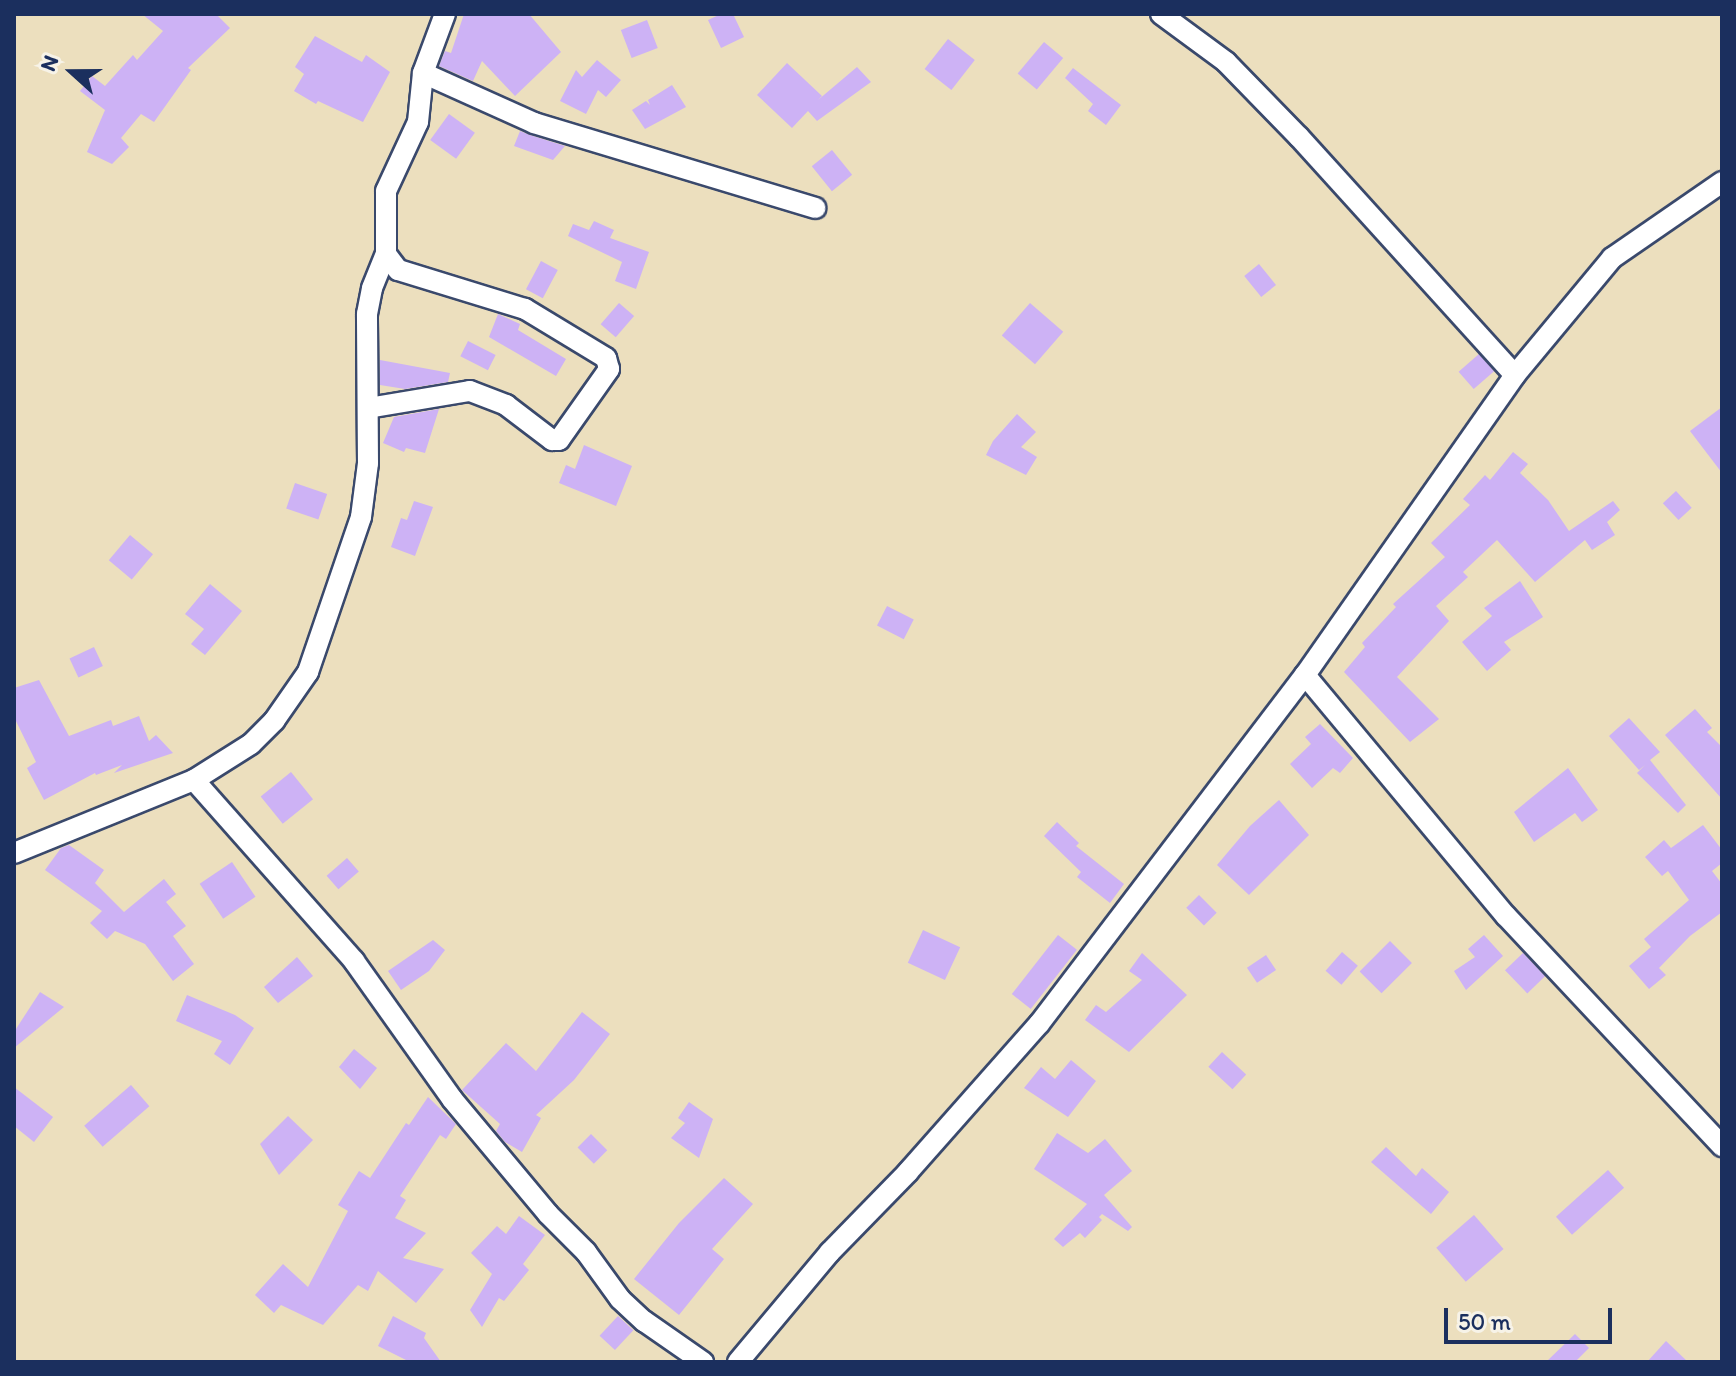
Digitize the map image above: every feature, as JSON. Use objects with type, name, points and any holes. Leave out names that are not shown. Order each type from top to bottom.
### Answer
[{"type":"street","points":[[14,853],[194,780],[251,744],[274,721],[308,672],[361,517],[368,463],[367,314],[372,288],[386,254],[386,191],[418,122],[423,73],[445,14]]},
{"type":"street","points":[[1161,14],[1226,62],[1299,137],[1515,375]]},
{"type":"street","points":[[423,73],[534,123],[815,208]]},
{"type":"street","points":[[738,1362],[830,1252],[908,1172],[1039,1024],[1305,675],[1515,375],[1612,258],[1722,182]]},
{"type":"street","points":[[368,408],[470,391],[506,405],[552,440],[559,440],[609,369],[606,358],[525,309],[398,270],[386,254]]},
{"type":"street","points":[[1305,675],[1506,916],[1722,1146]]},
{"type":"street","points":[[194,780],[354,961],[452,1099],[548,1214],[586,1252],[620,1299],[644,1321],[703,1362]]},
{"type":"building","points":[[142,14],[216,14],[230,28],[188,68],[191,70],[154,122],[141,114],[121,138],[129,147],[112,164],[87,152],[105,110],[80,91],[92,76],[105,86],[133,55],[137,60],[163,31]]},
{"type":"building","points":[[464,14],[529,14],[561,52],[515,96],[482,61],[473,81],[439,66],[445,51],[451,53]]},
{"type":"building","points":[[721,14],[733,14],[744,37],[721,48],[708,20]]},
{"type":"building","points":[[647,20],[658,48],[632,58],[621,30]]},
{"type":"building","points":[[315,36],[362,62],[366,55],[390,72],[363,122],[318,101],[316,104],[294,91],[304,74],[295,67]]},
{"type":"building","points":[[948,39],[975,60],[951,90],[925,69]]},
{"type":"building","points":[[1044,42],[1063,58],[1037,89],[1018,73]]},
{"type":"building","points":[[597,60],[621,80],[606,97],[598,90],[586,114],[560,101],[576,70],[582,77]]},
{"type":"building","points":[[787,63],[822,96],[818,100],[857,67],[871,82],[817,121],[808,111],[792,128],[757,95]]},
{"type":"building","points":[[1073,68],[1121,105],[1106,125],[1088,111],[1093,104],[1065,78]]},
{"type":"building","points":[[672,85],[686,107],[645,129],[632,110],[646,101],[650,105],[648,100]]},
{"type":"building","points":[[449,114],[475,133],[456,159],[430,140]]},
{"type":"building","points":[[520,131],[565,146],[553,160],[514,146]]},
{"type":"building","points":[[832,150],[852,175],[832,191],[812,166]]},
{"type":"building","points":[[594,221],[614,230],[610,238],[649,252],[636,289],[615,281],[622,262],[568,236],[573,224],[589,230]]},
{"type":"building","points":[[541,261],[558,270],[543,298],[526,289]]},
{"type":"building","points":[[1259,264],[1276,285],[1261,297],[1244,276]]},
{"type":"building","points":[[619,303],[634,316],[616,337],[601,324]]},
{"type":"building","points":[[1030,303],[1063,332],[1035,364],[1002,335]]},
{"type":"building","points":[[498,314],[520,324],[518,330],[566,359],[556,376],[489,337]]},
{"type":"building","points":[[468,341],[496,355],[488,370],[460,356]]},
{"type":"building","points":[[1479,354],[1494,371],[1474,389],[1459,372]]},
{"type":"building","points":[[380,360],[450,373],[448,382],[405,389],[380,385]]},
{"type":"building","points":[[1722,407],[1722,473],[1690,431]]},
{"type":"building","points":[[439,409],[425,453],[406,448],[404,452],[383,443],[394,417]]},
{"type":"building","points":[[1017,414],[1036,432],[1021,447],[1037,457],[1026,475],[986,455],[993,441]]},
{"type":"building","points":[[584,445],[632,466],[616,506],[559,483],[566,465],[575,469]]},
{"type":"building","points":[[1513,452],[1528,464],[1520,473],[1548,500],[1569,531],[1613,501],[1620,510],[1607,522],[1615,535],[1592,550],[1585,540],[1535,582],[1497,540],[1463,572],[1468,577],[1436,606],[1449,621],[1397,677],[1439,719],[1410,742],[1344,672],[1365,647],[1362,643],[1396,607],[1393,604],[1445,557],[1431,543],[1470,505],[1463,499],[1485,475],[1490,480]]},
{"type":"building","points":[[295,483],[327,494],[318,520],[286,509]]},
{"type":"building","points":[[1676,491],[1692,508],[1679,520],[1663,503]]},
{"type":"building","points":[[414,501],[433,507],[415,556],[391,547],[401,518],[407,520]]},
{"type":"building","points":[[130,535],[153,554],[132,580],[109,560]]},
{"type":"building","points":[[1520,581],[1543,617],[1504,642],[1511,650],[1487,671],[1462,642],[1492,616],[1484,608]]},
{"type":"building","points":[[210,584],[242,611],[205,655],[191,644],[204,629],[185,614]]},
{"type":"building","points":[[887,606],[914,620],[904,639],[877,626]]},
{"type":"building","points":[[94,647],[103,666],[78,677],[70,658]]},
{"type":"building","points":[[39,680],[69,736],[111,720],[113,726],[139,716],[149,741],[156,735],[173,753],[114,773],[122,765],[95,773],[44,800],[27,768],[36,762],[14,717],[14,688]]},
{"type":"building","points":[[1695,709],[1712,728],[1707,732],[1722,747],[1722,799],[1665,735]]},
{"type":"building","points":[[1629,718],[1660,752],[1650,760],[1686,805],[1678,813],[1637,773],[1645,765],[1639,770],[1609,736]]},
{"type":"building","points":[[1320,724],[1353,758],[1340,773],[1333,768],[1312,788],[1290,764],[1311,744],[1305,737]]},
{"type":"building","points":[[1568,768],[1598,810],[1582,822],[1575,813],[1534,842],[1514,812]]},
{"type":"building","points":[[291,772],[313,799],[283,824],[261,797]]},
{"type":"building","points":[[1279,800],[1309,835],[1249,895],[1217,865],[1250,826]]},
{"type":"building","points":[[1057,822],[1079,843],[1076,846],[1124,884],[1110,903],[1077,877],[1081,872],[1044,836]]},
{"type":"building","points":[[1703,825],[1722,850],[1722,863],[1712,871],[1722,884],[1722,912],[1690,936],[1659,968],[1666,975],[1649,989],[1629,966],[1651,947],[1644,939],[1689,900],[1668,871],[1662,876],[1645,857],[1664,840],[1671,848]]},
{"type":"building","points":[[69,845],[104,870],[95,883],[124,912],[164,879],[176,894],[166,902],[186,926],[173,936],[194,964],[173,981],[145,944],[115,931],[107,939],[90,923],[102,911],[45,870],[61,848]]},
{"type":"building","points":[[347,858],[359,872],[338,889],[327,876]]},
{"type":"building","points":[[232,862],[255,897],[223,919],[200,884]]},
{"type":"building","points":[[1199,895],[1217,913],[1204,925],[1186,908]]},
{"type":"building","points":[[923,930],[960,947],[945,980],[908,963]]},
{"type":"building","points":[[1058,935],[1077,950],[1031,1009],[1012,994]]},
{"type":"building","points":[[1484,935],[1503,956],[1466,990],[1454,971],[1475,957],[1468,949]]},
{"type":"building","points":[[433,940],[445,950],[429,971],[401,990],[388,971]]},
{"type":"building","points":[[1390,941],[1412,963],[1382,993],[1360,971]]},
{"type":"building","points":[[1342,952],[1358,966],[1341,985],[1326,971]]},
{"type":"building","points":[[1142,953],[1187,995],[1129,1052],[1085,1020],[1096,1005],[1106,1012],[1142,980],[1129,971]]},
{"type":"building","points":[[1523,953],[1545,976],[1527,993],[1505,970]]},
{"type":"building","points":[[1266,955],[1276,970],[1257,983],[1247,968]]},
{"type":"building","points":[[297,957],[313,976],[278,1003],[264,987]]},
{"type":"building","points":[[40,992],[64,1007],[14,1048],[14,1032]]},
{"type":"building","points":[[187,995],[235,1015],[254,1028],[230,1065],[214,1054],[222,1041],[176,1021]]},
{"type":"building","points":[[582,1012],[610,1034],[574,1080],[536,1115],[541,1118],[522,1152],[505,1142],[496,1131],[500,1124],[462,1090],[506,1043],[536,1071]]},
{"type":"building","points":[[354,1049],[377,1068],[360,1089],[339,1067]]},
{"type":"building","points":[[1222,1052],[1246,1075],[1232,1089],[1208,1067]]},
{"type":"building","points":[[1071,1060],[1096,1081],[1068,1117],[1024,1088],[1041,1067],[1055,1079]]},
{"type":"building","points":[[131,1085],[149,1106],[103,1147],[84,1126]]},
{"type":"building","points":[[14,1087],[53,1117],[34,1142],[14,1126]]},
{"type":"building","points":[[428,1097],[456,1124],[446,1139],[440,1135],[400,1196],[406,1200],[395,1218],[426,1233],[403,1258],[444,1269],[416,1303],[378,1271],[368,1291],[358,1285],[323,1325],[281,1305],[274,1313],[255,1295],[283,1264],[308,1287],[348,1211],[338,1205],[359,1171],[370,1178],[406,1123],[409,1125]]},
{"type":"building","points":[[689,1102],[713,1119],[699,1158],[671,1138],[685,1123],[678,1118]]},
{"type":"building","points":[[288,1116],[313,1140],[279,1175],[260,1144]]},
{"type":"building","points":[[1057,1133],[1088,1153],[1105,1139],[1132,1171],[1104,1195],[1132,1227],[1128,1231],[1102,1214],[1099,1217],[1102,1220],[1085,1238],[1080,1233],[1063,1247],[1054,1239],[1087,1204],[1034,1169]]},
{"type":"building","points":[[591,1134],[607,1150],[594,1164],[578,1147]]},
{"type":"building","points":[[1386,1147],[1416,1176],[1422,1168],[1449,1192],[1431,1214],[1371,1162]]},
{"type":"building","points":[[1608,1170],[1624,1188],[1572,1235],[1556,1217]]},
{"type":"building","points":[[724,1178],[753,1204],[712,1249],[724,1259],[679,1315],[634,1279],[679,1223]]},
{"type":"building","points":[[1474,1215],[1504,1249],[1466,1282],[1436,1248]]},
{"type":"building","points":[[519,1216],[545,1235],[523,1264],[529,1270],[504,1301],[499,1298],[482,1327],[470,1310],[492,1274],[471,1253],[497,1226],[506,1234]]},
{"type":"building","points":[[393,1316],[426,1333],[424,1338],[441,1362],[410,1362],[378,1346]]},
{"type":"building","points":[[618,1316],[633,1330],[615,1350],[600,1336]]},
{"type":"building","points":[[1575,1334],[1589,1348],[1575,1362],[1546,1362]]},
{"type":"building","points":[[1666,1341],[1688,1362],[1647,1362]]}]
